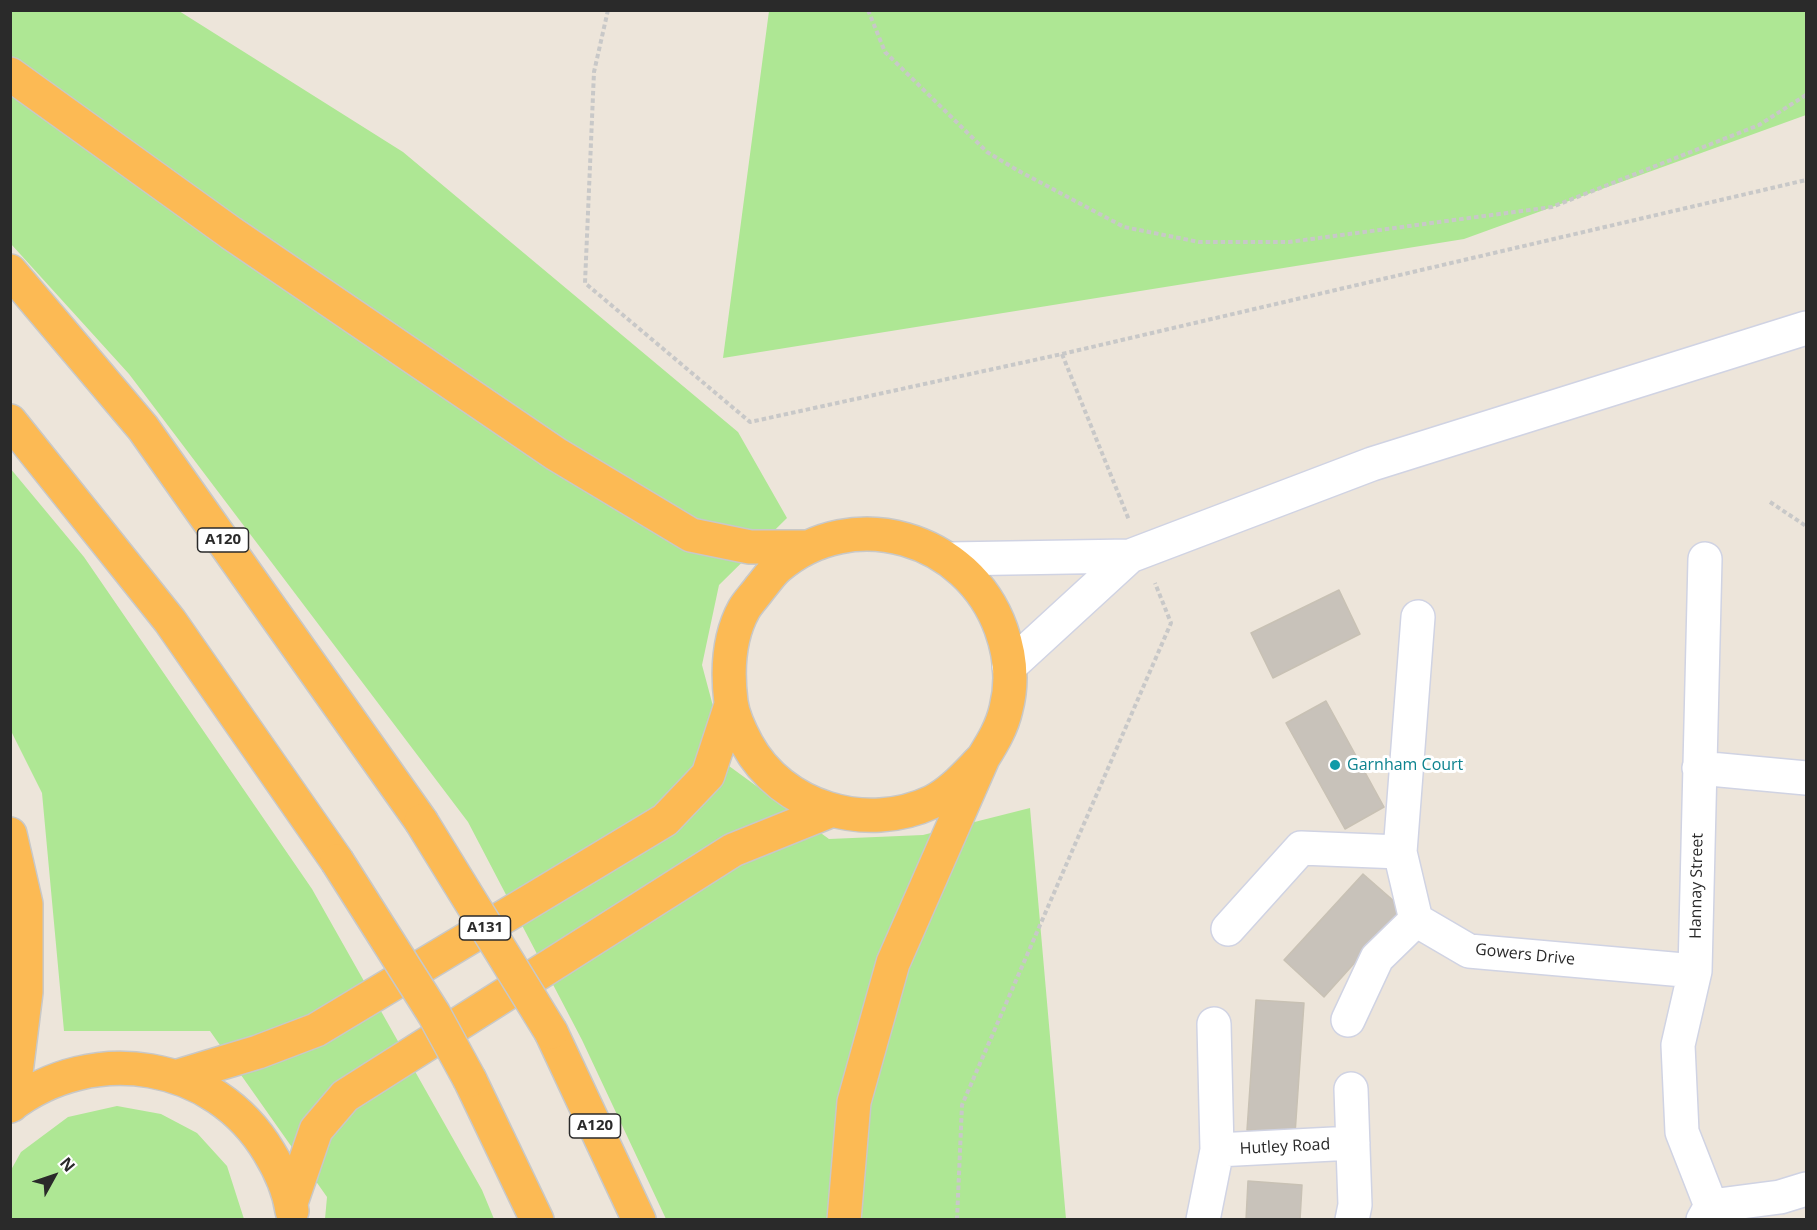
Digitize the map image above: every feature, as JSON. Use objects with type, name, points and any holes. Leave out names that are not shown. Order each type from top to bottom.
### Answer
[{"type":"highway","points":[[10,74],[231,233],[556,454],[691,535],[750,547],[809,547]]},
{"type":"highway","name":"A120","points":[[10,271],[143,428],[421,821],[551,1032],[639,1220]]},
{"type":"highway","points":[[10,421],[170,621],[337,861],[434,1014],[470,1080],[537,1220]]},
{"type":"highway","points":[[844,1220],[854,1102],[893,963],[983,758],[997,734],[1006,709],[1009,691],[1008,649],[994,610],[979,588],[949,559],[913,541],[877,534],[832,538],[809,547],[777,567],[744,608],[731,646],[728,671],[731,705],[737,727],[754,758],[777,783],[798,797],[830,811],[869,816],[890,815],[932,802],[948,792],[983,758]]},
{"type":"highway","name":"A131","points":[[175,1077],[258,1052],[316,1030],[665,820],[708,775],[731,705]]},
{"type":"highway","points":[[292,1211],[316,1130],[345,1096],[733,850],[830,811]]},
{"type":"highway","points":[[10,834],[26,904],[26,992],[11,1106]]},
{"type":"highway","points":[[11,1106],[36,1089],[62,1077],[90,1070],[118,1068],[147,1070],[175,1077],[208,1091],[237,1112],[261,1138],[279,1169],[292,1211]]},
{"type":"street","points":[[949,559],[1136,553],[1372,464],[1806,328]]},
{"type":"street","points":[[1010,667],[1136,553]]},
{"type":"street","name":"Hannay Street","points":[[1705,559],[1695,971],[1678,1045],[1682,1132],[1707,1213]]},
{"type":"street","points":[[1348,1020],[1377,958],[1416,920],[1400,852],[1418,617]]},
{"type":"street","points":[[1699,768],[1806,778]]},
{"type":"street","points":[[1228,929],[1301,848],[1400,852]]},
{"type":"street","name":"Gowers Drive","points":[[1416,920],[1469,951],[1695,971]]},
{"type":"street","name":"Hutley Road","points":[[1203,1220],[1217,1150],[1214,1024]]},
{"type":"street","name":"Hutley Road","points":[[1351,1089],[1355,1205],[1352,1220]]},
{"type":"street","name":"Hutley Road","points":[[1217,1150],[1353,1143]]},
{"type":"street","points":[[1707,1213],[1806,1189]]},
{"type":"path","points":[[608,10],[594,72],[585,283],[750,422],[1062,354],[1806,180]]},
{"type":"path","points":[[868,10],[885,52],[987,152],[1124,226],[1199,242],[1289,242],[1552,207],[1759,125],[1806,95]]},
{"type":"path","points":[[957,1220],[962,1105],[1171,622],[1136,553],[1062,354]]},
{"type":"path","points":[[1770,502],[1806,526]]},
{"type":"green space","points":[[10,11],[179,11],[403,152],[738,432],[787,518],[719,585],[702,665],[729,766],[829,839],[923,835],[1030,808],[1066,1219],[666,1219],[582,1040],[468,822],[129,374],[11,244]]},
{"type":"green space","points":[[769,11],[1806,11],[1806,115],[1464,239],[723,358]]},
{"type":"green space","points":[[10,468],[84,557],[312,889],[482,1190],[494,1219],[325,1219],[327,1197],[210,1031],[64,1031],[42,793],[11,731]]},
{"type":"green space","points":[[117,1106],[161,1114],[197,1133],[227,1166],[244,1219],[11,1219],[11,1170],[21,1152],[68,1117]]},
{"type":"building","points":[[1339,590],[1360,634],[1273,678],[1251,633]]},
{"type":"building","name":"Garnham Court","points":[[1326,701],[1384,807],[1345,829],[1286,723]]},
{"type":"building","points":[[1363,874],[1403,909],[1324,997],[1284,960]]},
{"type":"building","points":[[1256,1000],[1304,1003],[1295,1134],[1247,1130]]},
{"type":"building","points":[[1248,1181],[1302,1185],[1300,1220],[1246,1220]]},
{"type":"place","name":"Garnham Court","points":[[1335,765]]}]
